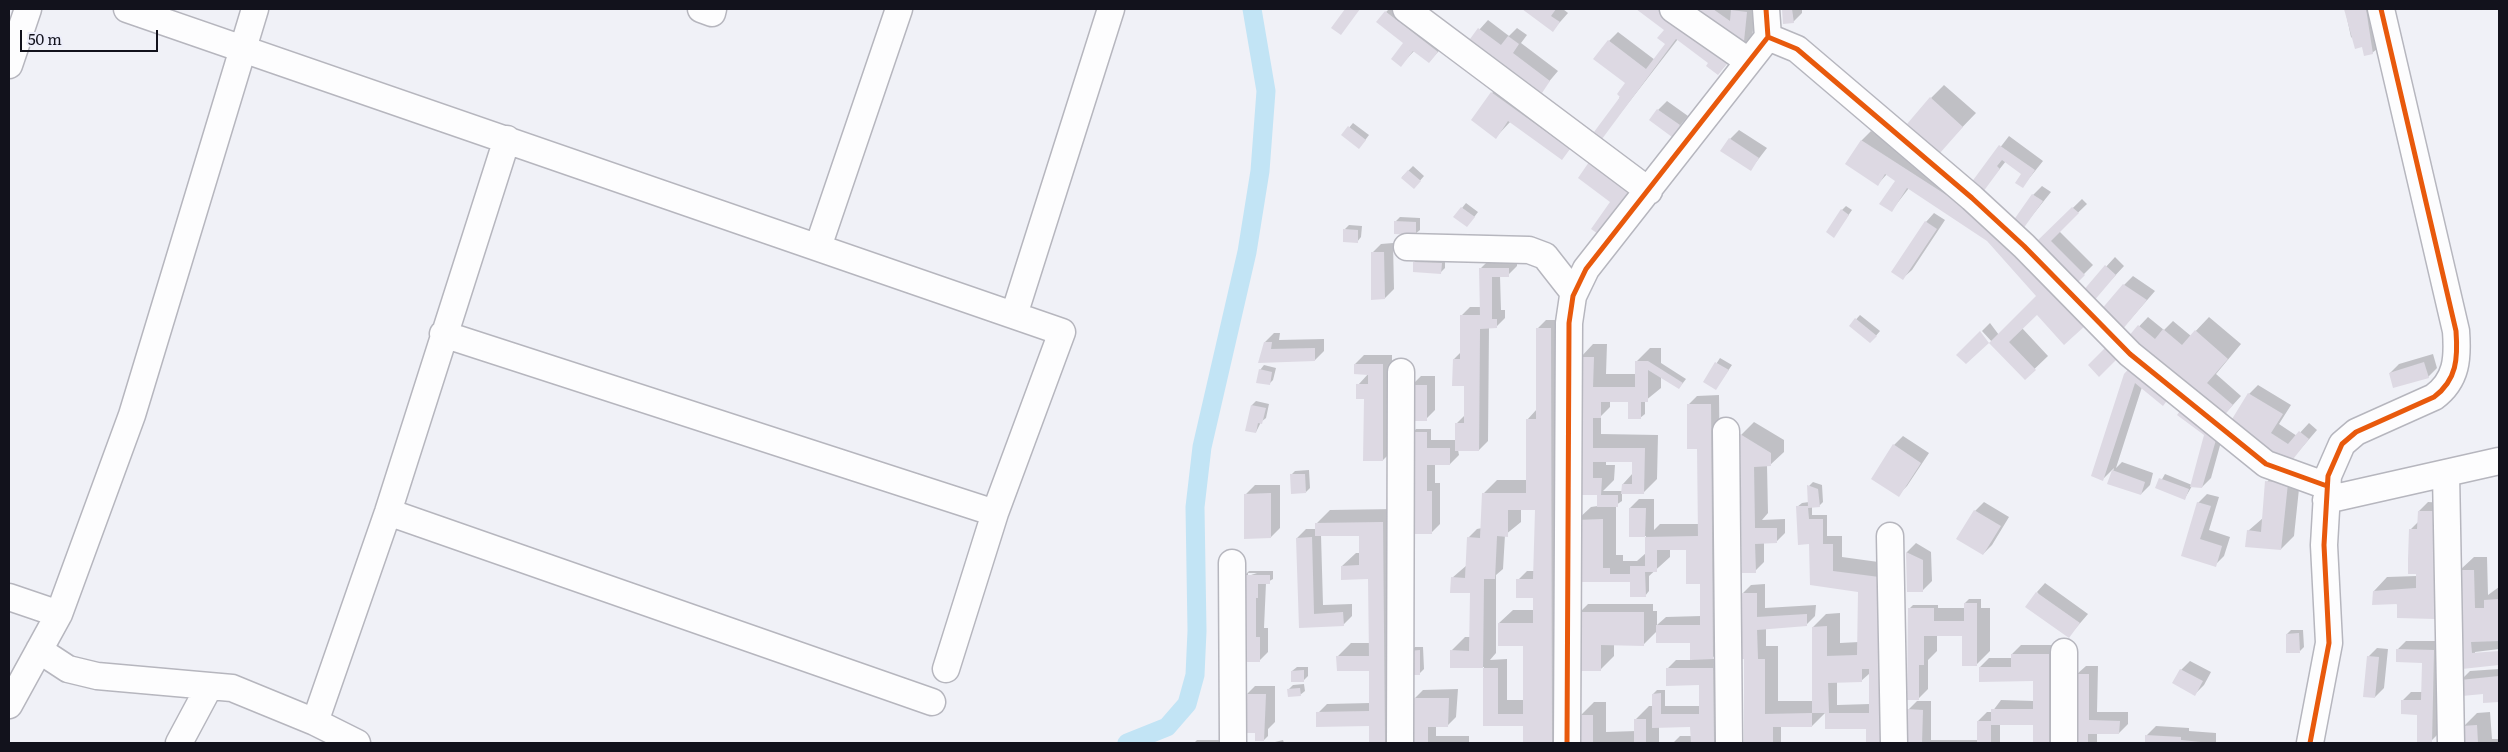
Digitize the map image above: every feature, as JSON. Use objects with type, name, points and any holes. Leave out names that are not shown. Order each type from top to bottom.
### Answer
[{"type":"street","points":[[9,65],[28,9]]},
{"type":"street","points":[[126,9],[244,48],[1062,332],[995,513],[946,669]]},
{"type":"street","points":[[9,705],[59,614],[132,415],[255,9]]},
{"type":"street","points":[[700,9],[712,13],[713,9]]},
{"type":"street","points":[[818,247],[899,9]]},
{"type":"street","points":[[1014,315],[1111,9]]},
{"type":"street","points":[[1406,9],[1649,191]]},
{"type":"street","points":[[1673,9],[1748,61]]},
{"type":"street","points":[[1568,743],[1569,323],[1574,293],[1586,269],[1768,37],[1766,9]]},
{"type":"street","points":[[2310,743],[2330,643],[2324,545],[2328,476],[2342,444],[2356,432],[2434,396],[2444,389],[2457,365],[2456,331],[2381,9]]},
{"type":"street","points":[[1768,37],[1796,49],[1972,198],[2024,246],[2130,354],[2266,464],[2327,493],[2378,490],[2499,461]]},
{"type":"street","points":[[315,722],[388,512],[443,334],[507,139]]},
{"type":"street","points":[[1407,247],[1529,250],[1545,256],[1574,293]]},
{"type":"street","points":[[443,334],[995,513]]},
{"type":"street","points":[[1400,743],[1401,372]]},
{"type":"street","points":[[1726,431],[1729,743]]},
{"type":"street","points":[[2446,473],[2451,743]]},
{"type":"street","points":[[388,512],[932,702]]},
{"type":"street","points":[[1890,536],[1894,743]]},
{"type":"street","points":[[1232,563],[1233,743]]},
{"type":"street","points":[[9,597],[59,614]]},
{"type":"street","points":[[39,650],[68,669],[97,676],[232,688],[315,722],[357,743]]},
{"type":"street","points":[[2064,652],[2064,743]]},
{"type":"street","points":[[180,743],[209,687]]},
{"type":"building","points":[[1345,9],[1360,9],[1341,35],[1331,28]]},
{"type":"building","points":[[1522,9],[1556,9],[1551,16],[1560,22],[1553,32]]},
{"type":"building","points":[[1636,9],[1660,9],[1729,61],[1718,75],[1706,66],[1708,63],[1676,39],[1602,139],[1594,132],[1620,97],[1617,94],[1625,83],[1593,59],[1608,40],[1646,69],[1665,44],[1657,38],[1664,30]]},
{"type":"building","points":[[1702,9],[1713,9],[1730,21],[1731,10],[1747,12],[1743,51],[1696,18]]},
{"type":"building","points":[[1782,9],[1792,9],[1794,23],[1783,24]]},
{"type":"building","points":[[2344,9],[2366,9],[2373,54],[2364,56],[2362,47],[2355,49]]},
{"type":"building","points":[[1385,11],[1438,52],[1429,63],[1413,51],[1401,67],[1391,59],[1403,43],[1376,22]]},
{"type":"building","points":[[1478,28],[1501,45],[1508,36],[1519,44],[1513,53],[1550,81],[1542,93],[1470,39]]},
{"type":"building","points":[[1491,92],[1570,149],[1562,160],[1508,121],[1496,139],[1471,120]]},
{"type":"building","points":[[1930,97],[1963,127],[1940,153],[1907,124]]},
{"type":"building","points":[[1657,109],[1680,125],[1672,137],[1649,120]]},
{"type":"building","points":[[1348,126],[1366,140],[1359,149],[1341,135]]},
{"type":"building","points":[[1729,138],[1759,158],[1751,171],[1720,151]]},
{"type":"building","points":[[1861,140],[1996,227],[2086,325],[2064,345],[2037,315],[2009,342],[2036,370],[2025,380],[1989,343],[2036,296],[1987,241],[1907,188],[1892,212],[1879,204],[1895,181],[1885,174],[1878,186],[1845,164]]},
{"type":"building","points":[[1999,145],[2035,170],[2023,188],[2015,183],[2021,174],[2002,160],[1997,166],[2000,169],[1983,192],[1971,183]]},
{"type":"building","points":[[1589,162],[1632,193],[1601,236],[1591,229],[1610,202],[1578,178]]},
{"type":"building","points":[[1408,170],[1421,181],[1414,189],[1401,178]]},
{"type":"building","points":[[2032,194],[2043,201],[2023,229],[2013,221]]},
{"type":"building","points":[[1461,207],[1475,217],[1467,227],[1453,217]]},
{"type":"building","points":[[2072,207],[2079,213],[2051,241],[2085,275],[2074,286],[2034,244]]},
{"type":"building","points":[[1841,209],[1849,215],[1834,238],[1826,232]]},
{"type":"building","points":[[1394,221],[1416,222],[1416,235],[1394,234]]},
{"type":"building","points":[[1925,221],[1937,229],[1903,280],[1891,272]]},
{"type":"building","points":[[1343,229],[1358,230],[1358,243],[1343,242]]},
{"type":"building","points":[[1371,252],[1384,252],[1385,299],[1371,300]]},
{"type":"building","points":[[1413,262],[1442,263],[1441,274],[1413,272]]},
{"type":"building","points":[[2105,265],[2116,275],[2093,302],[2082,292]]},
{"type":"building","points":[[1479,268],[1509,268],[1509,277],[1492,277],[1492,319],[1497,319],[1497,328],[1480,329],[1479,451],[1455,451],[1455,423],[1464,423],[1464,386],[1452,386],[1453,359],[1460,359],[1460,315],[1480,315]]},
{"type":"building","points":[[2123,284],[2147,300],[2122,330],[2100,311]]},
{"type":"building","points":[[1855,318],[1877,336],[1870,343],[1849,326]]},
{"type":"building","points":[[2138,325],[2155,339],[2163,329],[2182,345],[2195,330],[2228,359],[2207,383],[2233,405],[2222,418],[2128,337]]},
{"type":"building","points":[[1536,328],[1551,328],[1552,743],[1523,743],[1523,726],[1483,726],[1483,668],[1450,668],[1450,650],[1469,651],[1470,593],[1450,593],[1451,577],[1465,578],[1467,537],[1480,538],[1482,493],[1526,493],[1526,419],[1536,419]],"holes":[[[1508,510],[1535,510],[1533,579],[1516,579],[1516,598],[1533,598],[1533,623],[1498,623],[1498,646],[1523,646],[1523,714],[1498,714],[1498,668],[1483,668],[1484,579],[1495,579],[1497,536],[1508,537]]]},
{"type":"building","points":[[1980,331],[1989,343],[1966,364],[1956,355]]},
{"type":"building","points":[[1264,342],[1272,342],[1271,349],[1315,348],[1315,361],[1258,363]]},
{"type":"building","points":[[2107,346],[2118,358],[2099,377],[2088,365]]},
{"type":"building","points":[[1578,357],[1594,357],[1593,387],[1635,387],[1635,361],[1648,361],[1683,383],[1679,389],[1648,370],[1648,402],[1641,402],[1641,419],[1628,419],[1628,402],[1601,402],[1601,418],[1593,418],[1593,448],[1645,448],[1644,494],[1621,494],[1622,484],[1632,484],[1632,462],[1593,462],[1593,478],[1602,478],[1601,495],[1618,495],[1618,507],[1597,507],[1597,495],[1577,495]]},
{"type":"building","points":[[1715,362],[1729,370],[1716,390],[1703,382]]},
{"type":"building","points":[[2424,362],[2429,378],[2393,388],[2389,373]]},
{"type":"building","points":[[1354,364],[1383,364],[1383,461],[1363,461],[1364,399],[1356,399],[1356,384],[1368,384],[1368,375],[1354,374]]},
{"type":"building","points":[[2133,364],[2171,395],[2163,406],[2135,383],[2103,481],[2091,476],[2124,374]]},
{"type":"building","points":[[1259,369],[1272,372],[1270,385],[1256,383]]},
{"type":"building","points":[[1411,385],[1427,385],[1427,421],[1411,421]]},
{"type":"building","points":[[2248,393],[2283,414],[2271,433],[2288,444],[2299,431],[2309,439],[2290,463],[2229,424]]},
{"type":"building","points":[[1687,404],[1711,404],[1713,659],[1690,660],[1690,643],[1656,643],[1656,625],[1700,625],[1700,584],[1686,584],[1686,550],[1657,550],[1657,572],[1645,572],[1646,597],[1630,597],[1630,582],[1576,582],[1576,520],[1603,519],[1603,568],[1610,568],[1610,574],[1630,574],[1630,566],[1645,566],[1645,537],[1698,536],[1697,449],[1687,449]]},
{"type":"building","points":[[1251,405],[1266,408],[1262,424],[1258,423],[1256,433],[1245,431]]},
{"type":"building","points":[[2183,407],[2218,433],[2202,488],[2190,487],[2204,435],[2177,415]]},
{"type":"building","points":[[1411,432],[1427,432],[1427,448],[1450,448],[1450,465],[1427,465],[1427,491],[1432,491],[1432,534],[1411,534]]},
{"type":"building","points":[[1740,434],[1771,453],[1771,466],[1754,467],[1755,528],[1777,528],[1777,543],[1755,544],[1756,573],[1742,573]]},
{"type":"building","points":[[1893,444],[1921,463],[1899,497],[1871,479]]},
{"type":"building","points":[[2112,470],[2145,482],[2141,495],[2107,484]]},
{"type":"building","points":[[1290,474],[1305,474],[1306,493],[1291,494]]},
{"type":"building","points":[[2159,478],[2189,489],[2185,500],[2155,488]]},
{"type":"building","points":[[2265,481],[2288,483],[2281,550],[2245,547],[2247,530],[2261,532]]},
{"type":"building","points":[[1807,485],[1818,489],[1820,507],[1808,508],[1809,519],[1823,519],[1823,544],[1833,544],[1833,571],[1879,577],[1881,743],[1866,743],[1866,729],[1825,729],[1825,713],[1812,713],[1812,627],[1827,626],[1827,656],[1857,655],[1858,592],[1810,585],[1809,544],[1798,545],[1796,506],[1808,506]],"holes":[[[1862,669],[1869,669],[1869,713],[1829,713],[1828,683],[1862,682]]]},
{"type":"building","points":[[1271,493],[1271,538],[1244,539],[1244,494]]},
{"type":"building","points":[[2197,502],[2211,506],[2200,539],[2222,546],[2216,567],[2181,556]]},
{"type":"building","points":[[1629,508],[1646,508],[1645,537],[1629,537]]},
{"type":"building","points":[[1974,510],[2001,526],[1983,555],[1956,539]]},
{"type":"building","points":[[2418,511],[2437,511],[2435,619],[2397,618],[2397,604],[2372,605],[2373,591],[2416,588],[2416,574],[2408,574],[2408,559],[2409,529],[2417,529]]},
{"type":"building","points":[[1383,522],[1385,743],[1369,743],[1369,726],[1316,727],[1316,712],[1369,711],[1369,671],[1337,671],[1336,656],[1369,656],[1368,579],[1341,580],[1341,566],[1359,565],[1359,536],[1315,536],[1315,523]]},
{"type":"building","points":[[1312,537],[1314,614],[1343,612],[1344,626],[1299,628],[1296,538]]},
{"type":"building","points":[[1906,552],[1923,560],[1923,592],[1907,592]]},
{"type":"building","points":[[2459,570],[2474,570],[2475,608],[2484,608],[2484,600],[2499,599],[2499,641],[2471,642],[2472,653],[2499,651],[2499,665],[2462,669]]},
{"type":"building","points":[[1244,575],[1270,575],[1270,584],[1258,584],[1258,598],[1256,598],[1256,637],[1260,637],[1260,662],[1244,662]]},
{"type":"building","points":[[2036,592],[2080,623],[2069,638],[2025,607]]},
{"type":"building","points":[[1740,593],[1757,593],[1757,617],[1807,614],[1807,626],[1757,630],[1758,659],[1765,659],[1765,714],[1812,713],[1812,727],[1773,727],[1773,743],[1744,743],[1744,659],[1741,659]]},
{"type":"building","points":[[1964,603],[1977,603],[1977,666],[1962,666],[1962,636],[1924,636],[1924,665],[1919,665],[1919,700],[1907,700],[1908,608],[1934,608],[1934,621],[1964,621]]},
{"type":"building","points":[[1578,612],[1644,612],[1644,646],[1601,645],[1601,671],[1578,671]]},
{"type":"building","points":[[2299,633],[2300,653],[2286,653],[2286,634]]},
{"type":"building","points":[[2396,649],[2434,650],[2432,742],[2417,742],[2417,715],[2401,714],[2401,700],[2421,700],[2422,663],[2396,662]]},
{"type":"building","points":[[1420,650],[1420,675],[1410,675],[1409,651]]},
{"type":"building","points":[[2011,654],[2049,654],[2049,743],[2033,743],[2033,725],[1991,725],[1991,743],[1977,743],[1977,721],[1991,721],[1991,709],[2033,709],[2033,681],[1979,682],[1979,667],[2011,667]]},
{"type":"building","points":[[2367,656],[2379,657],[2375,698],[2363,697]]},
{"type":"building","points":[[1666,668],[1713,668],[1714,743],[1691,743],[1690,727],[1652,728],[1652,694],[1661,693],[1661,714],[1699,714],[1699,685],[1666,686]]},
{"type":"building","points":[[2180,669],[2203,681],[2195,696],[2172,683]]},
{"type":"building","points":[[1304,670],[1304,682],[1291,682],[1291,671]]},
{"type":"building","points":[[2076,674],[2089,674],[2089,720],[2120,721],[2119,734],[2088,734],[2088,743],[2075,743]]},
{"type":"building","points":[[2499,676],[2499,702],[2483,703],[2483,694],[2462,696],[2460,680]]},
{"type":"building","points":[[1300,688],[1301,696],[1288,697],[1287,689]]},
{"type":"building","points":[[1244,694],[1266,694],[1264,741],[1255,741],[1255,733],[1245,733]]},
{"type":"building","points":[[1412,698],[1449,698],[1448,727],[1428,727],[1428,743],[1412,743]]},
{"type":"building","points":[[1907,709],[1923,710],[1922,743],[1906,743]]},
{"type":"building","points":[[1579,715],[1593,715],[1593,743],[1579,743]]},
{"type":"building","points":[[1634,719],[1646,719],[1646,743],[1634,743]]},
{"type":"building","points":[[2477,725],[2478,743],[2463,743],[2462,726]]},
{"type":"building","points":[[2145,735],[2181,737],[2181,740],[2210,743],[2145,743]]},
{"type":"waterway","points":[[1127,743],[1167,727],[1187,704],[1195,675],[1197,631],[1195,507],[1202,447],[1247,252],[1260,171],[1266,91],[1252,9]]},
{"type":"cycle path","points":[[1766,9],[1768,37],[1797,49],[1972,198],[2024,246],[2130,354],[2266,464],[2327,486]]},
{"type":"cycle path","points":[[2310,743],[2329,643],[2324,545],[2328,476],[2342,444],[2356,432],[2434,397],[2442,390],[2452,376],[2457,350],[2456,331],[2381,9]]},
{"type":"cycle path","points":[[1567,743],[1569,323],[1573,296],[1586,269],[1768,37]]}]
